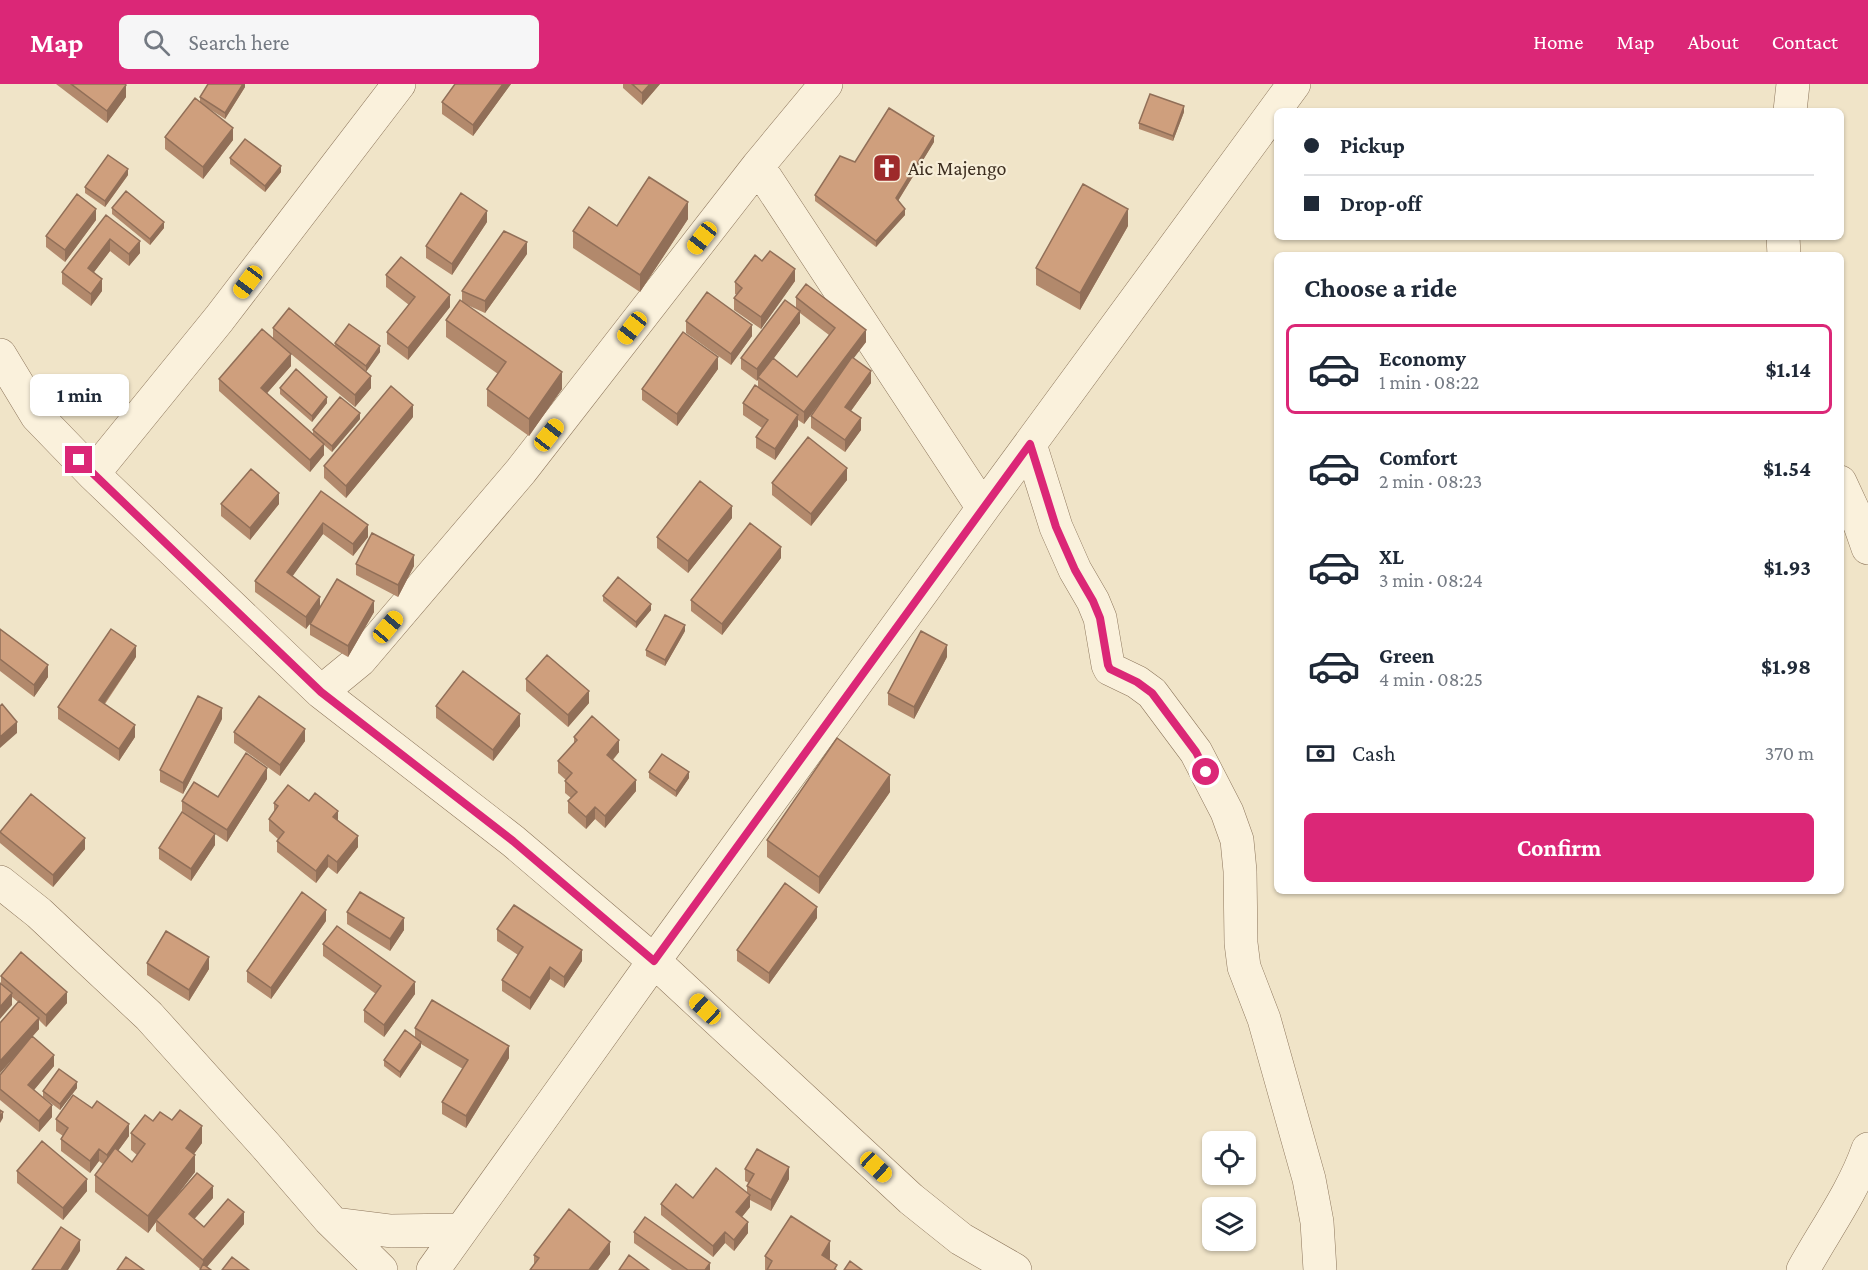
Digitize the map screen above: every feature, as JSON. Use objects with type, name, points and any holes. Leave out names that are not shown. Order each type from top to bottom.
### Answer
[{"type":"street","points":[[93,474],[219,319],[399,84]]},
{"type":"street","points":[[321,692],[360,660],[521,471],[758,166],[826,84]]},
{"type":"street","points":[[1276,108],[1294,84]]},
{"type":"street","points":[[1790,108],[1793,84]]},
{"type":"street","points":[[433,1270],[654,961],[1274,111]]},
{"type":"street","points":[[758,166],[983,508]]},
{"type":"street","points":[[0,355],[37,416],[93,474],[321,692],[513,841],[654,961],[911,1199],[961,1239],[1015,1270]]},
{"type":"street","points":[[1030,444],[1056,527],[1100,618],[1110,669],[1137,682],[1152,693],[1196,752],[1237,840],[1244,967],[1264,1019],[1309,1179],[1317,1222],[1320,1270]]},
{"type":"street","points":[[1844,491],[1868,548]]},
{"type":"street","points":[[0,882],[39,913],[149,1016],[335,1224],[381,1270]]},
{"type":"street","points":[[1803,1270],[1836,1215],[1868,1149]]},
{"type":"street","points":[[335,1224],[391,1231],[461,1230]]},
{"type":"building","points":[[71,84],[125,84],[126,85],[107,111]]},
{"type":"building","points":[[208,84],[243,84],[225,113],[200,97]]},
{"type":"building","points":[[455,84],[503,84],[473,125],[442,102]]},
{"type":"building","points":[[632,84],[650,84],[642,93]]},
{"type":"building","points":[[1150,94],[1184,106],[1173,136],[1139,123]]},
{"type":"building","points":[[195,98],[233,128],[203,167],[165,137]]},
{"type":"building","points":[[889,108],[934,136],[896,198],[905,209],[876,241],[815,195],[840,156],[855,162]]},
{"type":"building","points":[[245,139],[281,166],[265,186],[230,158]]},
{"type":"building","points":[[108,155],[128,169],[105,201],[85,187]]},
{"type":"building","points":[[649,177],[688,202],[640,275],[573,231],[589,207],[617,226]]},
{"type":"building","points":[[1083,184],[1128,209],[1080,293],[1036,268]]},
{"type":"building","points":[[126,191],[164,222],[150,239],[112,208]]},
{"type":"building","points":[[461,193],[487,211],[452,264],[426,246]]},
{"type":"building","points":[[77,194],[96,209],[65,250],[46,236]]},
{"type":"building","points":[[106,215],[140,241],[129,254],[110,239],[88,268],[102,279],[91,294],[62,272]]},
{"type":"building","points":[[504,231],[527,242],[485,301],[462,291]]},
{"type":"building","points":[[770,251],[795,269],[761,317],[734,298],[742,288],[735,282],[755,255],[762,261]]},
{"type":"building","points":[[401,257],[450,295],[408,348],[387,332],[415,297],[386,275]]},
{"type":"building","points":[[806,284],[866,330],[804,412],[758,377],[773,358],[797,377],[835,328],[796,297]]},
{"type":"building","points":[[707,292],[752,325],[731,354],[686,321]]},
{"type":"building","points":[[460,300],[562,372],[529,419],[487,389],[506,362],[446,320]]},
{"type":"building","points":[[785,300],[800,311],[757,369],[741,358]]},
{"type":"building","points":[[289,308],[371,376],[355,395],[273,328]]},
{"type":"building","points":[[349,324],[380,346],[366,366],[335,343]]},
{"type":"building","points":[[262,329],[291,354],[261,388],[324,444],[310,460],[219,379]]},
{"type":"building","points":[[683,332],[718,357],[677,414],[642,389]]},
{"type":"building","points":[[852,357],[871,371],[845,407],[861,418],[845,440],[811,416]]},
{"type":"building","points":[[296,369],[327,397],[312,416],[280,388]]},
{"type":"building","points":[[755,385],[798,415],[775,449],[756,437],[768,420],[743,403]]},
{"type":"building","points":[[391,386],[413,405],[346,486],[324,466]]},
{"type":"building","points":[[340,397],[360,413],[332,446],[313,430]]},
{"type":"building","points":[[808,437],[847,468],[811,514],[772,483]]},
{"type":"building","points":[[251,469],[279,493],[250,528],[221,504]]},
{"type":"building","points":[[700,481],[732,506],[688,561],[657,537]]},
{"type":"building","points":[[321,491],[368,525],[353,544],[323,523],[287,572],[320,597],[306,617],[255,581]]},
{"type":"building","points":[[750,523],[781,547],[722,624],[691,600]]},
{"type":"building","points":[[372,533],[414,555],[398,585],[356,564]]},
{"type":"building","points":[[618,577],[651,604],[636,622],[603,596]]},
{"type":"building","points":[[337,579],[374,601],[348,646],[310,624]]},
{"type":"building","points":[[665,615],[685,625],[665,660],[646,650]]},
{"type":"building","points":[[0,629],[48,665],[34,685],[0,659]]},
{"type":"building","points":[[111,629],[136,646],[99,700],[135,725],[119,749],[58,707]]},
{"type":"building","points":[[921,631],[947,645],[914,707],[888,693]]},
{"type":"building","points":[[547,655],[589,691],[568,715],[526,679]]},
{"type":"building","points":[[463,671],[520,714],[493,750],[436,706]]},
{"type":"building","points":[[198,696],[222,708],[183,783],[160,770]]},
{"type":"building","points":[[259,696],[305,729],[280,765],[234,732]]},
{"type":"building","points":[[2,704],[17,722],[0,737],[0,706]]},
{"type":"building","points":[[592,716],[619,740],[607,755],[636,780],[605,816],[595,807],[586,817],[568,801],[577,792],[565,781],[572,773],[558,761],[577,740],[574,737]]},
{"type":"building","points":[[837,738],[890,775],[819,877],[767,840]]},
{"type":"building","points":[[246,753],[267,768],[227,830],[182,801],[194,782],[218,797]]},
{"type":"building","points":[[662,754],[689,772],[676,791],[649,772]]},
{"type":"building","points":[[288,785],[309,801],[315,793],[338,811],[333,817],[358,836],[337,862],[328,855],[316,871],[277,841],[284,832],[269,819],[278,806],[274,803]]},
{"type":"building","points":[[31,794],[85,838],[53,875],[0,832]]},
{"type":"building","points":[[182,812],[215,834],[191,869],[159,848]]},
{"type":"building","points":[[785,883],[817,907],[769,973],[737,950]]},
{"type":"building","points":[[302,892],[326,910],[271,988],[247,971]]},
{"type":"building","points":[[360,892],[404,918],[390,939],[347,912]]},
{"type":"building","points":[[514,905],[582,950],[564,977],[550,967],[530,998],[502,980],[523,947],[497,929]]},
{"type":"building","points":[[337,926],[415,982],[384,1025],[364,1010],[381,986],[323,944]]},
{"type":"building","points":[[166,931],[209,957],[189,990],[147,963]]},
{"type":"building","points":[[21,952],[67,992],[46,1015],[1,976]]},
{"type":"building","points":[[0,983],[12,993],[0,1007]]},
{"type":"building","points":[[432,1000],[509,1046],[466,1116],[442,1102],[468,1060],[415,1028]]},
{"type":"building","points":[[19,1001],[39,1018],[0,1061],[0,1023]]},
{"type":"building","points":[[405,1030],[421,1042],[400,1072],[384,1060]]},
{"type":"building","points":[[32,1036],[54,1055],[28,1085],[52,1105],[39,1121],[0,1089],[0,1075]]},
{"type":"building","points":[[59,1069],[77,1082],[60,1104],[43,1091]]},
{"type":"building","points":[[73,1095],[92,1108],[97,1101],[129,1124],[107,1155],[99,1149],[90,1161],[61,1139],[68,1128],[56,1119]]},
{"type":"building","points":[[180,1110],[202,1126],[186,1148],[195,1155],[148,1216],[95,1175],[115,1148],[132,1162],[145,1144],[131,1133],[145,1115],[153,1121],[160,1112],[172,1120]]},
{"type":"building","points":[[42,1141],[87,1179],[63,1208],[17,1171]]},
{"type":"building","points":[[757,1149],[789,1167],[771,1200],[747,1186],[754,1174],[745,1169]]},
{"type":"building","points":[[716,1168],[750,1195],[736,1212],[748,1222],[734,1240],[725,1232],[713,1246],[661,1204],[676,1184],[693,1198]]},
{"type":"building","points":[[197,1173],[213,1186],[189,1214],[204,1227],[228,1199],[244,1212],[203,1260],[156,1220]]},
{"type":"building","points":[[569,1209],[610,1242],[589,1270],[530,1270],[539,1258],[534,1255]]},
{"type":"building","points":[[791,1216],[830,1241],[822,1255],[837,1265],[834,1270],[767,1270],[772,1261],[765,1256]]},
{"type":"building","points":[[645,1217],[710,1263],[705,1270],[688,1270],[634,1232]]},
{"type":"building","points":[[61,1227],[80,1240],[61,1270],[32,1270]]},
{"type":"building","points":[[629,1255],[649,1270],[619,1270]]},
{"type":"building","points":[[126,1257],[144,1270],[117,1270]]},
{"type":"building","points":[[232,1257],[249,1270],[222,1270]]},
{"type":"building","points":[[850,1261],[862,1270],[844,1270]]},
{"type":"building","points":[[203,1264],[211,1270],[200,1270]]},
{"type":"place","name":"Aic Majengo","points":[[887,168]]},
{"type":"route","points":[[79,460],[321,692],[513,841],[654,961],[1030,444],[1056,527],[1100,618],[1106,659],[1110,669],[1137,682],[1152,693],[1196,752],[1206,772]]}]
